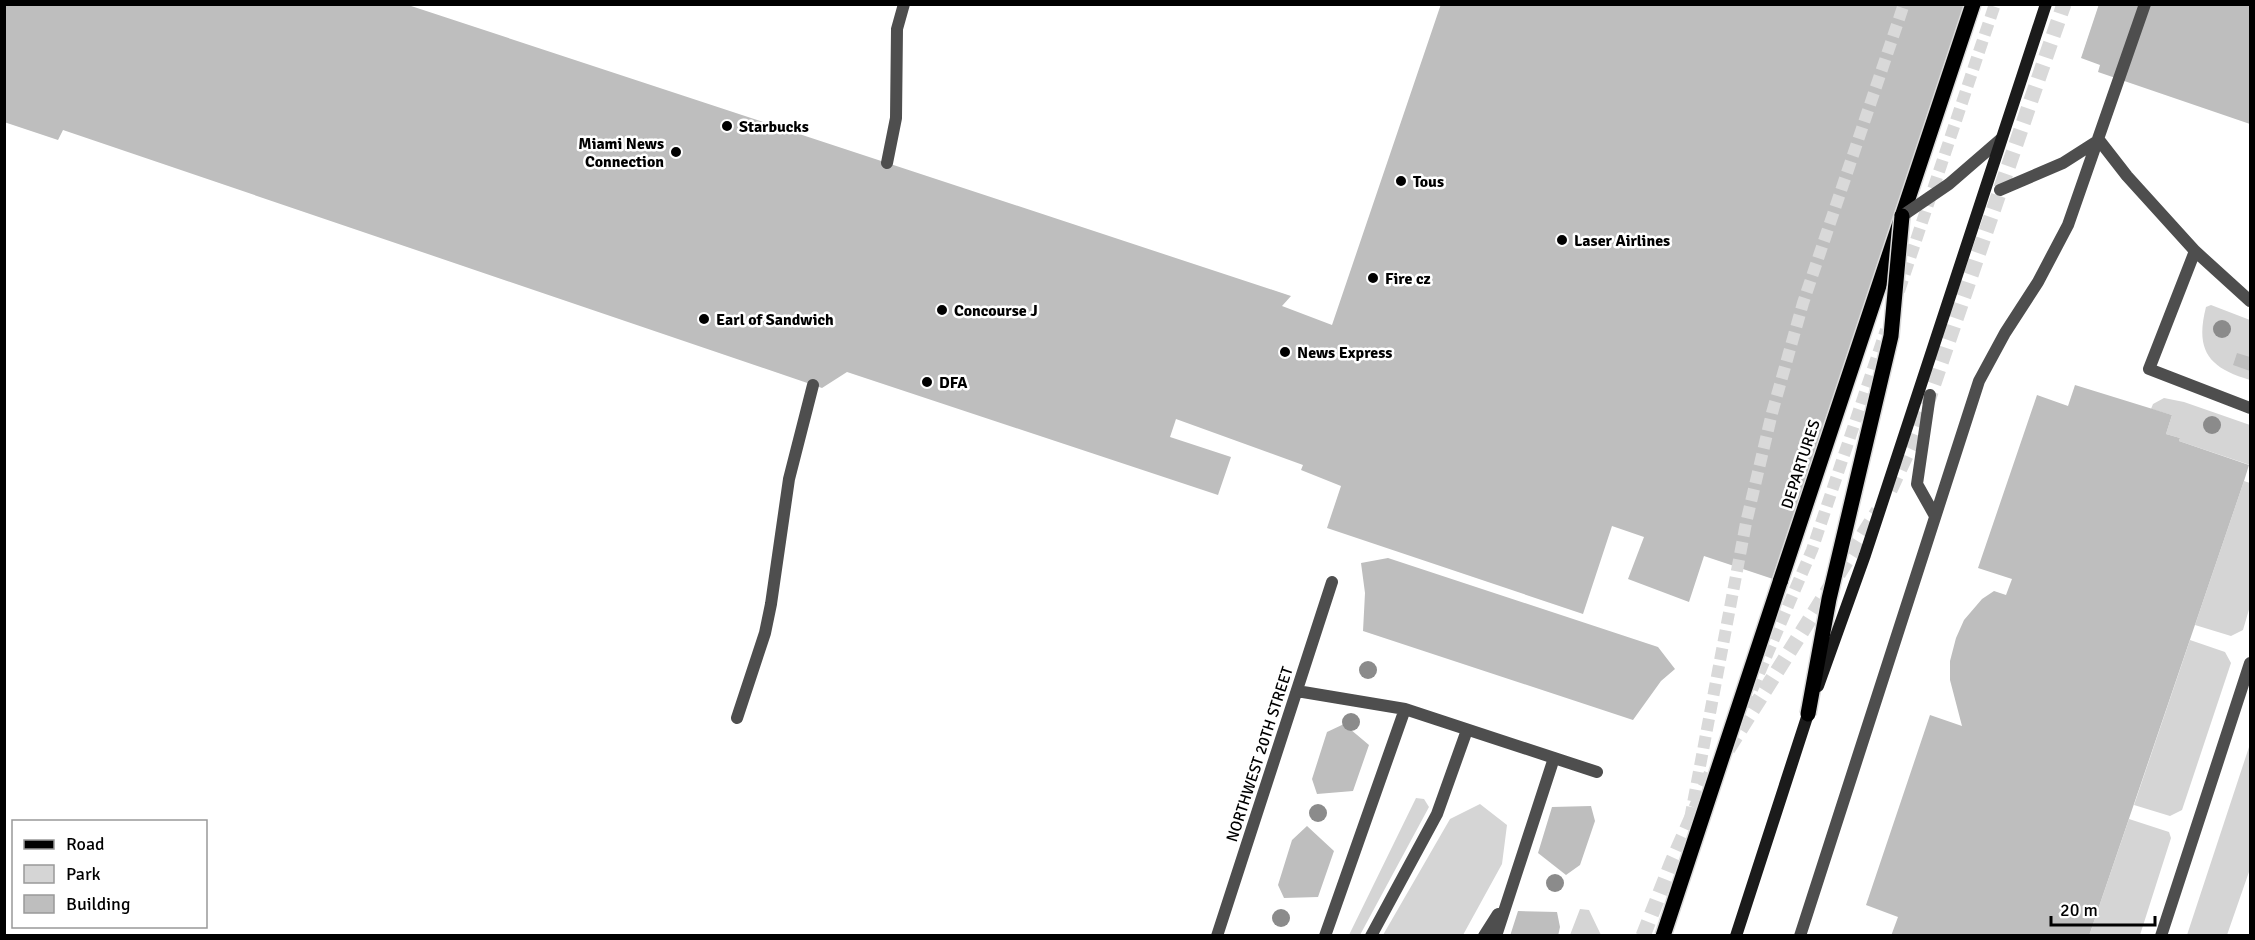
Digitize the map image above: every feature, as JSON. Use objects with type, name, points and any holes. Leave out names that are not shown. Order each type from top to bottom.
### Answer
[{"type":"main road","name":"DEPARTURES","points":[[1663,936],[1973,4]]},
{"type":"main road","points":[[1736,936],[1763,849],[1864,555],[2046,4]]},
{"type":"main road","points":[[1808,714],[1829,599],[1891,336],[1902,216]]},
{"type":"lane","points":[[887,163],[896,118],[897,29],[904,4]]},
{"type":"lane","points":[[1800,936],[1979,381],[2005,333],[2038,282],[2068,225],[2145,4]]},
{"type":"lane","points":[[1902,216],[1949,184],[2001,139]]},
{"type":"lane","points":[[2000,190],[2063,163],[2098,140]]},
{"type":"lane","points":[[2098,140],[2194,251],[2250,301]]},
{"type":"lane","points":[[2194,251],[2149,369],[2250,408]]},
{"type":"lane","points":[[737,718],[765,633],[789,479],[813,385]]},
{"type":"lane","points":[[1930,395],[1917,484],[1935,516]]},
{"type":"lane","name":"NORTHWEST 20TH STREET","points":[[1217,936],[1332,582]]},
{"type":"lane","points":[[2161,936],[2250,663]]},
{"type":"lane","points":[[1297,691],[1405,709],[1597,772]]},
{"type":"lane","points":[[1325,936],[1405,709]]},
{"type":"lane","points":[[1371,936],[1437,814],[1467,730]]},
{"type":"lane","points":[[1496,936],[1554,758]]},
{"type":"lane","points":[[1484,936],[1507,902]]},
{"type":"green space","points":[[2211,305],[2250,320],[2250,380],[2224,370],[2208,355],[2202,335],[2206,307]]},
{"type":"green space","points":[[2164,398],[2184,402],[2250,425],[2250,465],[2179,441],[2180,438],[2166,434],[2172,415],[2151,409],[2153,404]]},
{"type":"green space","points":[[2244,481],[2250,483],[2250,606],[2243,630],[2231,636],[2195,625]]},
{"type":"green space","points":[[2190,640],[2225,652],[2231,663],[2182,810],[2170,816],[2134,805]]},
{"type":"green space","points":[[2250,744],[2250,869],[2227,935],[2187,935]]},
{"type":"green space","points":[[1416,798],[1424,799],[1429,807],[1360,935],[1349,935]]},
{"type":"green space","points":[[1480,804],[1507,825],[1502,864],[1463,935],[1383,935],[1450,819]]},
{"type":"green space","points":[[2129,819],[2169,832],[2171,838],[2140,935],[2089,936]]},
{"type":"green space","points":[[1580,909],[1589,910],[1601,935],[1570,935]]},
{"type":"building","name":"Concourse J","points":[[4,4],[405,4],[1291,296],[1282,306],[1332,325],[1441,4],[1965,4],[1773,579],[1704,556],[1689,602],[1628,579],[1644,537],[1612,526],[1583,614],[1327,528],[1341,486],[1301,470],[1303,465],[1176,419],[1170,437],[1231,457],[1218,495],[847,372],[822,388],[63,130],[58,140],[4,122]]},
{"type":"building","points":[[2099,4],[2250,4],[2250,124],[2098,72],[2100,65],[2081,58]]},
{"type":"building","points":[[2237,353],[2250,357],[2250,371],[2233,365]]},
{"type":"building","points":[[2075,385],[2172,415],[2166,434],[2180,438],[2179,441],[2249,465],[2244,481],[2089,936],[1891,936],[1898,917],[1866,905],[1930,715],[1962,726],[1950,680],[1950,661],[1956,638],[1964,620],[1982,599],[1994,591],[2006,595],[2012,579],[1978,568],[2037,395],[2068,406]]},
{"type":"building","points":[[1388,558],[1658,647],[1675,669],[1661,681],[1633,720],[1363,631],[1365,593],[1361,563]]},
{"type":"building","points":[[1344,724],[1369,745],[1353,791],[1317,794],[1312,779],[1327,732]]},
{"type":"building","points":[[1591,806],[1595,821],[1580,865],[1566,875],[1538,853],[1552,807]]},
{"type":"building","points":[[1307,826],[1334,851],[1318,897],[1284,898],[1278,885],[1292,840]]},
{"type":"building","points":[[1518,911],[1557,912],[1560,927],[1558,936],[1510,936]]},
{"type":"tunnel","points":[[1690,819],[1746,523],[1772,413],[1803,303],[1904,4]]},
{"type":"tunnel","points":[[1899,291],[1995,4]]},
{"type":"tunnel","points":[[1890,490],[1911,445],[1930,395],[2064,4]]},
{"type":"tunnel","points":[[1745,706],[1812,550],[1886,330]]},
{"type":"tunnel","points":[[1728,749],[1878,511]]},
{"type":"tunnel","points":[[1643,936],[1672,862],[1711,774]]},
{"type":"place","name":"Starbucks","points":[[727,126]]},
{"type":"place","name":"Miami News Connection","points":[[676,152]]},
{"type":"place","name":"Tous","points":[[1401,181]]},
{"type":"place","name":"Laser Airlines","points":[[1562,240]]},
{"type":"place","name":"Fire cz","points":[[1373,278]]},
{"type":"place","name":"Concourse J","points":[[942,310]]},
{"type":"place","name":"Earl of Sandwich","points":[[704,319]]},
{"type":"place","name":"News Express","points":[[1285,352]]},
{"type":"place","name":"DFA","points":[[927,382]]}]
